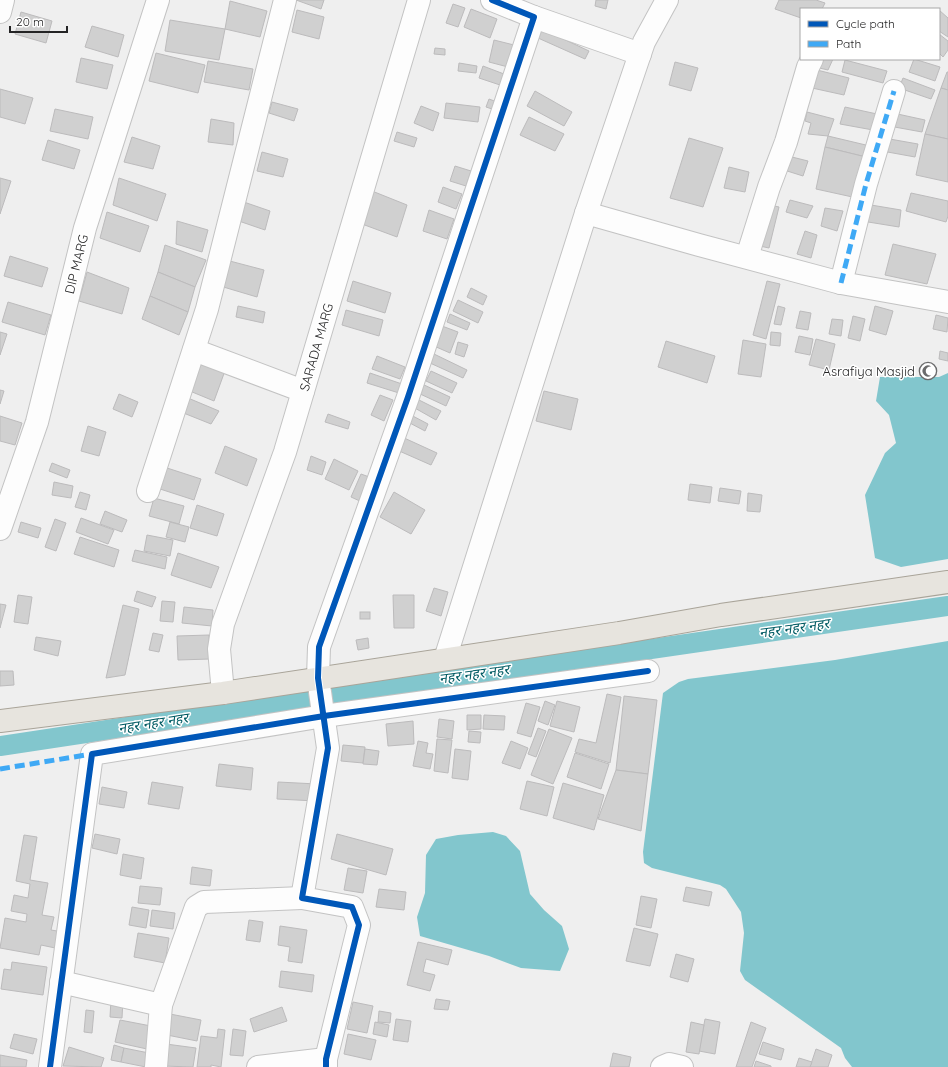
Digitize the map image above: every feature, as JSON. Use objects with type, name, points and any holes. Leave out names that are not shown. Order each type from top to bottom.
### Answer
[{"type":"main road","points":[[0,720],[319,682],[445,659],[619,633],[721,615],[948,582]]},
{"type":"street","points":[[0,12],[3,0]]},
{"type":"street","name":"DIP MARG","points":[[0,529],[37,422],[85,228],[158,0]]},
{"type":"street","points":[[148,491],[207,309],[285,0]]},
{"type":"street","name":"SARADA MARG","points":[[223,693],[219,649],[223,624],[285,452],[418,0]]},
{"type":"street","points":[[492,0],[534,17],[640,54]]},
{"type":"street","points":[[445,659],[586,213],[644,42],[667,0]]},
{"type":"street","points":[[302,898],[328,748],[319,682],[319,647],[408,397],[534,17]]},
{"type":"street","points":[[747,257],[768,187],[786,142],[808,67],[812,60]]},
{"type":"street","points":[[841,283],[866,184],[894,91]]},
{"type":"street","points":[[586,213],[699,246],[747,257],[841,283],[948,302]]},
{"type":"street","points":[[194,350],[304,391]]},
{"type":"street","points":[[50,1067],[92,754],[324,714],[648,671]]},
{"type":"street","points":[[156,1067],[161,1005],[196,907],[204,902],[302,898],[352,907],[359,925],[326,1063],[258,1067]]},
{"type":"street","points":[[61,982],[161,1005]]},
{"type":"street","points":[[662,1067],[669,1064],[682,1067]]},
{"type":"water","points":[[948,373],[948,559],[901,567],[875,558],[865,495],[885,453],[896,443],[889,415],[876,401],[880,377],[939,377]]},
{"type":"water","points":[[948,641],[948,1067],[852,1067],[845,1058],[841,1048],[745,980],[740,971],[744,933],[741,912],[726,889],[720,885],[652,868],[644,863],[643,852],[663,693],[679,682],[688,679],[835,660]]},
{"type":"water","points":[[493,832],[506,836],[520,851],[530,894],[544,910],[562,926],[569,949],[560,971],[521,968],[489,956],[420,936],[417,917],[425,893],[426,855],[436,839],[458,835]]},
{"type":"building","points":[[296,0],[324,0],[321,9]]},
{"type":"building","points":[[596,0],[608,0],[606,9],[595,6]]},
{"type":"building","points":[[779,0],[816,0],[825,3],[822,8],[800,8],[800,18],[775,9]]},
{"type":"building","points":[[230,1],[267,11],[260,37],[225,29]]},
{"type":"building","points":[[453,4],[465,8],[458,27],[446,23]]},
{"type":"building","points":[[471,9],[497,19],[490,38],[464,27]]},
{"type":"building","points":[[297,10],[324,17],[319,39],[292,32]]},
{"type":"building","points":[[940,11],[948,18],[948,37],[940,32]]},
{"type":"building","points":[[21,12],[52,21],[46,43],[15,34]]},
{"type":"building","points":[[170,20],[225,29],[219,60],[165,51]]},
{"type":"building","points":[[92,26],[124,35],[118,57],[85,47]]},
{"type":"building","points":[[542,29],[589,51],[585,59],[538,38]]},
{"type":"building","points":[[940,35],[948,41],[948,50],[943,57],[940,54]]},
{"type":"building","points":[[494,40],[514,45],[508,67],[489,62]]},
{"type":"building","points":[[435,48],[445,49],[445,55],[434,54]]},
{"type":"building","points":[[156,53],[205,65],[198,93],[149,81]]},
{"type":"building","points":[[81,58],[113,65],[107,89],[76,82]]},
{"type":"building","points":[[817,60],[833,60],[828,70],[815,67]]},
{"type":"building","points":[[845,60],[887,71],[883,83],[842,72]]},
{"type":"building","points":[[914,60],[940,67],[935,81],[909,72]]},
{"type":"building","points":[[208,61],[253,69],[249,90],[204,82]]},
{"type":"building","points":[[675,62],[698,68],[691,91],[669,85]]},
{"type":"building","points":[[459,63],[477,66],[476,73],[458,71]]},
{"type":"building","points":[[483,66],[504,74],[500,85],[479,78]]},
{"type":"building","points":[[817,70],[849,78],[844,95],[812,88]]},
{"type":"building","points":[[948,72],[948,90],[941,88]]},
{"type":"building","points":[[903,78],[935,90],[931,99],[899,88]]},
{"type":"building","points":[[941,88],[948,90],[948,139],[925,134]]},
{"type":"building","points":[[0,89],[33,98],[25,124],[0,117]]},
{"type":"building","points":[[535,91],[572,112],[564,126],[527,106]]},
{"type":"building","points":[[489,99],[497,102],[495,110],[486,107]]},
{"type":"building","points":[[272,102],[298,109],[294,121],[269,113]]},
{"type":"building","points":[[446,103],[480,107],[478,122],[444,118]]},
{"type":"building","points":[[421,106],[439,113],[433,131],[414,123]]},
{"type":"building","points":[[845,107],[877,114],[873,130],[840,124]]},
{"type":"building","points":[[55,109],[93,117],[88,139],[50,131]]},
{"type":"building","points":[[807,112],[834,119],[828,136],[808,134],[811,123],[805,121]]},
{"type":"building","points":[[893,113],[925,120],[922,132],[889,126]]},
{"type":"building","points":[[529,117],[564,134],[555,151],[520,135]]},
{"type":"building","points":[[211,119],[234,123],[233,145],[208,142]]},
{"type":"building","points":[[397,132],[417,138],[414,147],[394,141]]},
{"type":"building","points":[[925,134],[948,139],[948,182],[916,175]]},
{"type":"building","points":[[828,136],[870,146],[866,157],[825,147]]},
{"type":"building","points":[[132,137],[160,146],[153,169],[124,162]]},
{"type":"building","points":[[689,138],[723,148],[703,207],[670,198]]},
{"type":"building","points":[[884,138],[918,144],[915,157],[882,151]]},
{"type":"building","points":[[48,140],[80,150],[74,169],[42,160]]},
{"type":"building","points":[[825,147],[866,157],[857,198],[816,189]]},
{"type":"building","points":[[262,152],[288,159],[283,177],[257,171]]},
{"type":"building","points":[[788,156],[808,161],[803,176],[784,170]]},
{"type":"building","points":[[455,166],[471,171],[466,186],[450,181]]},
{"type":"building","points":[[729,167],[749,172],[745,192],[724,188]]},
{"type":"building","points":[[0,178],[11,181],[0,214]]},
{"type":"building","points":[[119,178],[166,194],[157,221],[113,205]]},
{"type":"building","points":[[443,187],[462,194],[456,209],[438,202]]},
{"type":"building","points":[[372,191],[407,205],[397,237],[362,224]]},
{"type":"building","points":[[911,193],[948,201],[948,216],[946,222],[906,211]]},
{"type":"building","points":[[238,200],[270,211],[265,230],[233,219]]},
{"type":"building","points":[[790,200],[813,206],[807,218],[786,212]]},
{"type":"building","points":[[766,204],[779,207],[769,248],[755,245]]},
{"type":"building","points":[[865,204],[901,210],[899,227],[862,221]]},
{"type":"building","points":[[825,208],[843,211],[837,231],[821,226]]},
{"type":"building","points":[[429,210],[454,219],[447,239],[423,231]]},
{"type":"building","points":[[107,212],[149,226],[140,252],[100,238]]},
{"type":"building","points":[[177,221],[208,230],[202,252],[176,244]]},
{"type":"building","points":[[805,231],[817,235],[811,258],[797,254]]},
{"type":"building","points":[[893,244],[936,254],[927,284],[885,275]]},
{"type":"building","points":[[165,245],[206,260],[195,287],[158,272]]},
{"type":"building","points":[[10,256],[48,268],[42,287],[4,276]]},
{"type":"building","points":[[226,260],[264,270],[257,297],[220,286]]},
{"type":"building","points":[[87,272],[129,288],[122,314],[79,301]]},
{"type":"building","points":[[158,272],[195,287],[188,312],[150,296]]},
{"type":"building","points":[[353,281],[391,293],[385,313],[347,301]]},
{"type":"building","points":[[767,281],[780,284],[766,339],[753,335]]},
{"type":"building","points":[[471,288],[487,296],[483,305],[467,297]]},
{"type":"building","points":[[150,296],[188,312],[179,335],[142,319]]},
{"type":"building","points":[[458,300],[483,312],[478,323],[453,311]]},
{"type":"building","points":[[8,302],[51,315],[45,335],[2,322]]},
{"type":"building","points":[[238,306],[265,312],[263,323],[236,317]]},
{"type":"building","points":[[778,306],[785,308],[781,325],[774,324]]},
{"type":"building","points":[[875,306],[893,311],[886,335],[869,330]]},
{"type":"building","points":[[346,310],[383,320],[379,336],[342,325]]},
{"type":"building","points":[[800,311],[811,313],[808,330],[796,328]]},
{"type":"building","points":[[450,314],[470,323],[467,330],[447,322]]},
{"type":"building","points":[[936,315],[948,318],[947,332],[933,329]]},
{"type":"building","points":[[853,316],[865,319],[860,341],[848,338]]},
{"type":"building","points":[[832,319],[843,320],[841,336],[829,334]]},
{"type":"building","points":[[442,326],[458,332],[450,353],[434,346]]},
{"type":"building","points":[[0,332],[7,334],[0,355]]},
{"type":"building","points":[[771,332],[781,333],[780,346],[770,345]]},
{"type":"building","points":[[799,336],[813,339],[810,355],[795,352]]},
{"type":"building","points":[[816,339],[835,344],[829,370],[809,365]]},
{"type":"building","points":[[743,340],[766,344],[761,377],[738,374]]},
{"type":"building","points":[[666,341],[715,356],[707,383],[658,367]]},
{"type":"building","points":[[458,342],[468,345],[464,357],[455,354]]},
{"type":"building","points":[[940,351],[948,353],[948,361],[939,359]]},
{"type":"building","points":[[434,354],[467,370],[463,378],[430,363]]},
{"type":"building","points":[[377,356],[405,367],[400,379],[372,369]]},
{"type":"building","points":[[197,357],[226,368],[214,401],[185,389]]},
{"type":"building","points":[[431,371],[457,383],[452,393],[426,381]]},
{"type":"building","points":[[370,373],[402,384],[399,393],[367,383]]},
{"type":"building","points":[[422,384],[450,397],[446,406],[418,393]]},
{"type":"building","points":[[0,390],[4,391],[0,404]]},
{"type":"building","points":[[544,391],[578,399],[571,430],[536,421]]},
{"type":"building","points":[[119,394],[138,402],[132,417],[113,409]]},
{"type":"building","points":[[380,395],[393,400],[384,421],[371,415]]},
{"type":"building","points":[[188,398],[219,411],[211,424],[181,412]]},
{"type":"building","points":[[417,399],[441,411],[436,420],[413,407]]},
{"type":"building","points":[[328,414],[350,422],[348,429],[325,422]]},
{"type":"building","points":[[409,414],[428,424],[425,431],[406,421]]},
{"type":"building","points":[[0,416],[22,423],[15,445],[0,441]]},
{"type":"building","points":[[88,426],[106,432],[99,456],[81,451]]},
{"type":"building","points":[[402,437],[437,453],[431,465],[397,450]]},
{"type":"building","points":[[225,446],[257,459],[247,486],[215,473]]},
{"type":"building","points":[[311,456],[326,462],[322,475],[307,470]]},
{"type":"building","points":[[334,459],[358,471],[349,490],[325,479]]},
{"type":"building","points":[[52,463],[70,470],[67,478],[49,471]]},
{"type":"building","points":[[164,467],[201,479],[194,500],[157,488]]},
{"type":"building","points":[[361,474],[372,478],[362,502],[351,497]]},
{"type":"building","points":[[54,482],[73,486],[71,498],[52,495]]},
{"type":"building","points":[[690,484],[712,487],[710,503],[688,500]]},
{"type":"building","points":[[720,488],[741,491],[739,504],[718,501]]},
{"type":"building","points":[[80,492],[90,495],[86,510],[75,507]]},
{"type":"building","points":[[394,492],[425,510],[411,534],[380,517]]},
{"type":"building","points":[[748,493],[762,495],[760,512],[747,511]]},
{"type":"building","points":[[154,498],[184,506],[179,524],[149,516]]},
{"type":"building","points":[[197,505],[224,514],[217,536],[190,528]]},
{"type":"building","points":[[105,511],[127,520],[122,532],[100,524]]},
{"type":"building","points":[[81,518],[114,530],[108,544],[76,532]]},
{"type":"building","points":[[55,519],[66,523],[56,551],[45,547]]},
{"type":"building","points":[[21,522],[41,528],[38,538],[18,532]]},
{"type":"building","points":[[170,522],[189,527],[185,542],[166,537]]},
{"type":"building","points":[[147,535],[173,540],[170,556],[144,551]]},
{"type":"building","points":[[80,537],[119,550],[114,567],[74,554]]},
{"type":"building","points":[[135,550],[167,557],[165,569],[132,561]]},
{"type":"building","points":[[178,553],[219,567],[211,588],[171,575]]},
{"type":"building","points":[[434,588],[448,592],[441,616],[426,611]]},
{"type":"building","points":[[137,591],[156,597],[152,607],[134,601]]},
{"type":"building","points":[[18,595],[32,597],[28,624],[14,622]]},
{"type":"building","points":[[393,595],[414,595],[414,628],[394,628]]},
{"type":"building","points":[[162,601],[175,602],[173,622],[160,621]]},
{"type":"building","points":[[0,604],[6,605],[0,628]]},
{"type":"building","points":[[123,605],[139,609],[125,675],[106,678]]},
{"type":"building","points":[[184,607],[213,610],[212,626],[182,623]]},
{"type":"building","points":[[360,612],[370,612],[370,619],[360,619]]},
{"type":"building","points":[[153,633],[163,635],[159,652],[149,650]]},
{"type":"building","points":[[209,635],[210,659],[178,660],[177,636]]},
{"type":"building","points":[[36,637],[61,641],[58,656],[34,650]]},
{"type":"building","points":[[368,638],[369,648],[358,650],[356,640]]},
{"type":"building","points":[[0,671],[13,671],[14,685],[0,686]]},
{"type":"building","points":[[607,694],[621,697],[610,763],[575,752],[579,739],[596,743]]},
{"type":"building","points":[[624,696],[657,700],[648,774],[616,770]]},
{"type":"building","points":[[545,701],[555,705],[548,725],[538,721]]},
{"type":"building","points":[[557,701],[580,707],[574,732],[550,726]]},
{"type":"building","points":[[526,703],[540,707],[531,737],[517,733]]},
{"type":"building","points":[[467,715],[481,715],[481,729],[467,730]]},
{"type":"building","points":[[484,715],[505,716],[504,730],[483,729]]},
{"type":"building","points":[[439,719],[454,721],[452,739],[437,737]]},
{"type":"building","points":[[413,721],[414,744],[388,746],[386,724]]},
{"type":"building","points":[[538,728],[546,731],[536,757],[528,754]]},
{"type":"building","points":[[549,729],[572,738],[553,784],[531,775]]},
{"type":"building","points":[[469,731],[481,732],[480,743],[468,742]]},
{"type":"building","points":[[437,739],[452,740],[448,773],[434,771]]},
{"type":"building","points":[[418,741],[428,743],[426,753],[433,754],[430,769],[413,766]]},
{"type":"building","points":[[511,741],[528,748],[520,769],[502,763]]},
{"type":"building","points":[[343,745],[365,747],[363,763],[341,761]]},
{"type":"building","points":[[365,749],[379,751],[377,765],[363,764]]},
{"type":"building","points":[[455,749],[471,751],[468,780],[452,778]]},
{"type":"building","points":[[575,753],[609,764],[601,789],[567,777]]},
{"type":"building","points":[[219,764],[253,768],[251,790],[216,786]]},
{"type":"building","points":[[616,770],[648,774],[641,831],[598,819]]},
{"type":"building","points":[[527,781],[554,787],[547,816],[520,809]]},
{"type":"building","points":[[152,782],[183,787],[179,809],[148,804]]},
{"type":"building","points":[[278,782],[317,784],[316,801],[277,799]]},
{"type":"building","points":[[563,783],[604,795],[594,830],[553,818]]},
{"type":"building","points":[[102,787],[127,792],[124,808],[99,804]]},
{"type":"building","points":[[95,834],[120,839],[117,854],[92,848]]},
{"type":"building","points":[[337,834],[393,849],[386,875],[331,859]]},
{"type":"building","points":[[24,835],[37,837],[30,880],[48,883],[42,915],[54,917],[51,930],[63,932],[60,949],[41,945],[39,955],[0,948],[5,918],[26,922],[27,914],[11,911],[14,895],[28,898],[30,884],[16,881]]},
{"type":"building","points":[[123,854],[144,858],[141,879],[120,875]]},
{"type":"building","points":[[192,867],[212,870],[210,886],[190,884]]},
{"type":"building","points":[[348,868],[367,871],[363,893],[344,890]]},
{"type":"building","points":[[140,886],[162,888],[160,905],[138,903]]},
{"type":"building","points":[[686,887],[712,892],[709,906],[683,901]]},
{"type":"building","points":[[379,889],[406,892],[404,910],[376,907]]},
{"type":"building","points":[[641,896],[657,899],[651,928],[636,925]]},
{"type":"building","points":[[132,907],[149,910],[146,928],[129,925]]},
{"type":"building","points":[[152,910],[175,913],[173,929],[150,926]]},
{"type":"building","points":[[249,920],[263,922],[260,942],[246,940]]},
{"type":"building","points":[[280,926],[307,930],[302,963],[288,961],[290,947],[278,945]]},
{"type":"building","points":[[634,928],[658,934],[650,966],[626,961]]},
{"type":"building","points":[[138,933],[169,938],[165,963],[134,957]]},
{"type":"building","points":[[418,942],[452,950],[448,965],[426,959],[423,972],[435,975],[430,991],[407,985]]},
{"type":"building","points":[[676,954],[694,959],[688,982],[670,977]]},
{"type":"building","points":[[12,962],[47,967],[43,995],[1,989],[4,969],[11,970]]},
{"type":"building","points":[[281,971],[314,975],[312,992],[279,987]]},
{"type":"building","points":[[111,999],[123,999],[122,1018],[110,1017]]},
{"type":"building","points":[[436,999],[450,1001],[448,1010],[434,1009]]},
{"type":"building","points":[[353,1002],[373,1006],[367,1033],[347,1029]]},
{"type":"building","points":[[282,1007],[287,1021],[254,1032],[250,1019]]},
{"type":"building","points":[[86,1010],[94,1011],[92,1033],[84,1032]]},
{"type":"building","points":[[379,1011],[391,1013],[390,1023],[378,1022]]},
{"type":"building","points":[[170,1014],[201,1020],[197,1041],[167,1035]]},
{"type":"building","points":[[396,1019],[411,1021],[408,1042],[393,1040]]},
{"type":"building","points":[[705,1019],[720,1022],[715,1054],[699,1051]]},
{"type":"building","points":[[120,1020],[151,1026],[147,1049],[115,1042]]},
{"type":"building","points":[[375,1022],[389,1025],[387,1037],[373,1034]]},
{"type":"building","points":[[691,1022],[704,1025],[699,1054],[686,1052]]},
{"type":"building","points":[[751,1022],[766,1028],[752,1067],[736,1067]]},
{"type":"building","points":[[218,1029],[225,1030],[221,1067],[211,1065],[211,1067],[197,1067],[201,1036],[217,1038]]},
{"type":"building","points":[[233,1029],[246,1031],[243,1056],[230,1055]]},
{"type":"building","points":[[14,1034],[37,1039],[33,1054],[10,1048]]},
{"type":"building","points":[[348,1034],[376,1040],[371,1060],[344,1054]]},
{"type":"building","points":[[763,1042],[784,1049],[781,1060],[759,1054]]},
{"type":"building","points":[[166,1044],[196,1048],[193,1067],[163,1066]]},
{"type":"building","points":[[114,1045],[124,1048],[121,1062],[111,1060]]},
{"type":"building","points":[[69,1047],[104,1058],[101,1067],[63,1066]]},
{"type":"building","points":[[124,1048],[149,1053],[146,1067],[121,1062]]},
{"type":"building","points":[[816,1049],[832,1055],[828,1067],[810,1067]]},
{"type":"building","points":[[613,1053],[631,1057],[629,1067],[610,1067]]},
{"type":"building","points":[[0,1055],[27,1060],[26,1067],[0,1067]]},
{"type":"building","points":[[799,1058],[812,1062],[810,1067],[796,1067]]},
{"type":"building","points":[[756,1061],[771,1066],[771,1067],[754,1067]]},
{"type":"waterway","name":"नहर नहर नहर","points":[[0,746],[417,683],[948,606]]},
{"type":"marked path","points":[[841,283],[866,184],[894,91]]},
{"type":"marked path","points":[[0,769],[92,754]]},
{"type":"cycle path","points":[[326,1067],[326,1059],[359,925],[352,907],[302,898],[328,748],[318,678],[319,647],[408,397],[534,17],[492,0]]},
{"type":"cycle path","points":[[50,1067],[92,754],[324,716],[648,671]]},
{"type":"place","name":"Asrafiya Masjid","points":[[928,371]]}]
